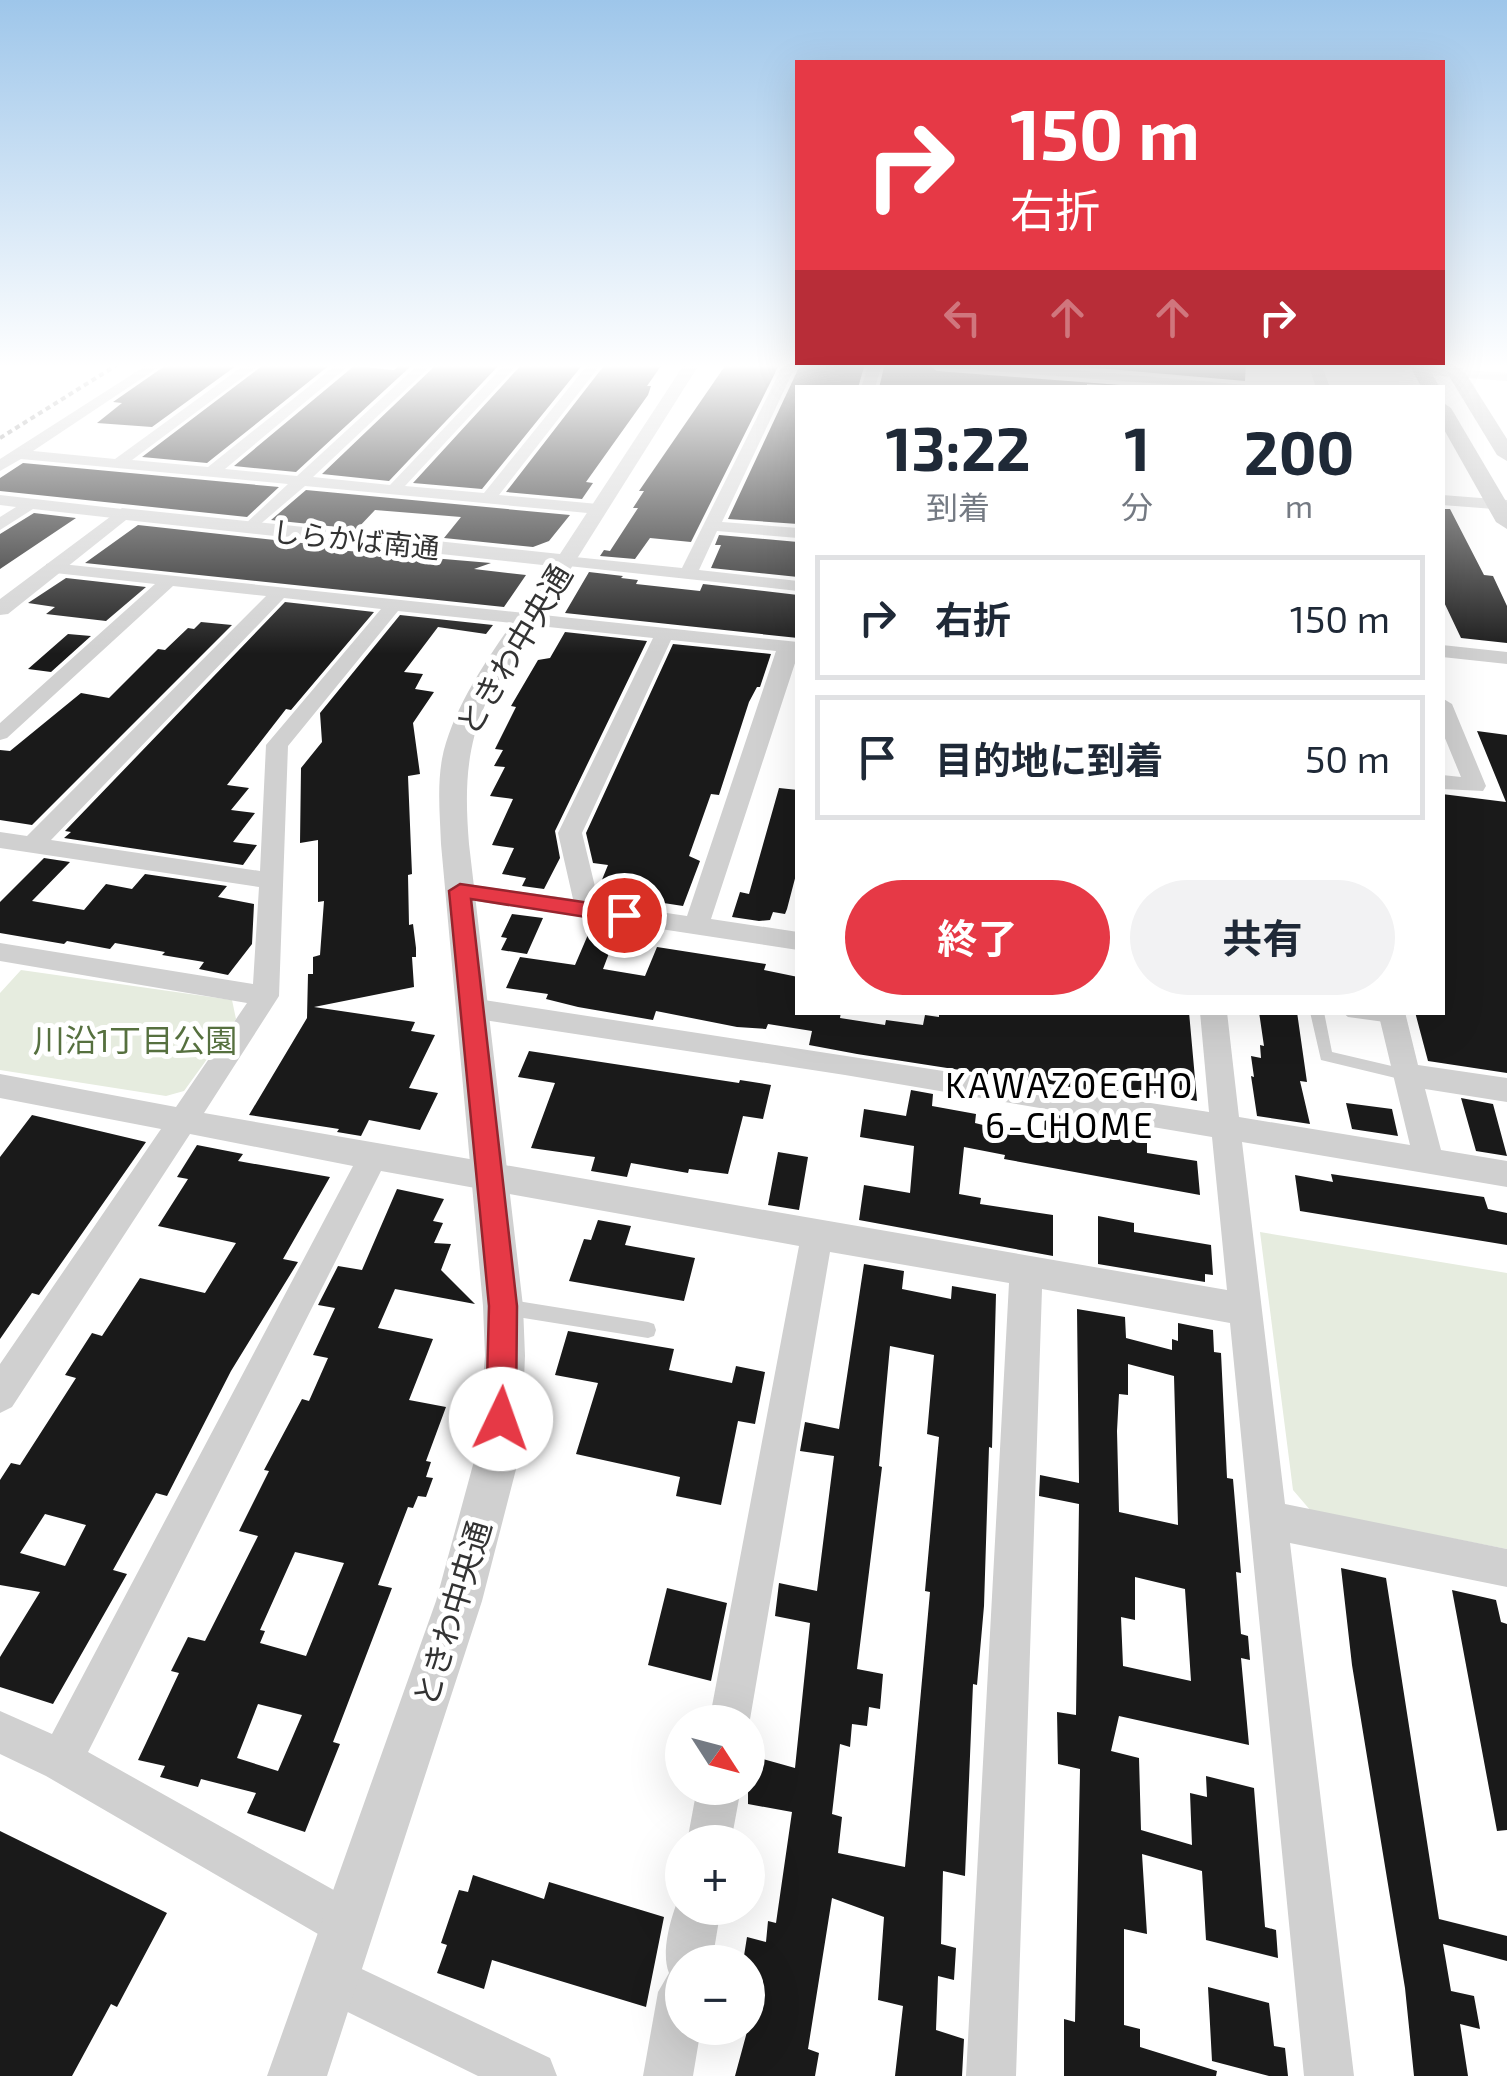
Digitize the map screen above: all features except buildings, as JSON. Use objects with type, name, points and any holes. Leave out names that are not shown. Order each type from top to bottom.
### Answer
[{"type":"main road","points":[[1473,460],[1504,511]]},
{"type":"street","points":[[76,460],[598,509]]},
{"type":"street","points":[[117,464],[123,460]]},
{"type":"street","points":[[212,473],[228,460]]},
{"type":"street","points":[[250,528],[323,460]]},
{"type":"street","points":[[394,490],[422,460]]},
{"type":"street","points":[[488,499],[519,460]]},
{"type":"street","name":"ときわ中央通","points":[[297,2076],[459,1600],[499,1450],[503,1306],[460,891],[450,773],[455,744],[472,705],[630,460]]},
{"type":"street","points":[[687,576],[744,460]]},
{"type":"street","points":[[0,500],[122,514]]},
{"type":"street","points":[[1445,501],[1504,511]]},
{"type":"street","points":[[0,525],[31,503]]},
{"type":"street","points":[[0,609],[122,514]]},
{"type":"street","name":"しらかば南通","points":[[122,514],[565,561]]},
{"type":"street","points":[[712,526],[795,533]]},
{"type":"street","points":[[565,561],[795,586]]},
{"type":"street","points":[[52,568],[792,647],[696,926]]},
{"type":"street","points":[[0,734],[172,579]]},
{"type":"street","points":[[32,845],[282,590]]},
{"type":"street","points":[[0,1395],[266,996],[277,745],[395,603]]},
{"type":"street","points":[[588,910],[570,834],[665,633]]},
{"type":"street","points":[[1445,651],[1507,658]]},
{"type":"street","points":[[1445,714],[1475,786],[1445,782]]},
{"type":"street","points":[[0,840],[272,881]]},
{"type":"street","points":[[460,891],[795,941]]},
{"type":"street","points":[[0,952],[266,996]]},
{"type":"street","points":[[471,1008],[1507,1174]]},
{"type":"street","points":[[1213,1015],[1328,2076]]},
{"type":"street","points":[[1392,1016],[1429,1162]]},
{"type":"street","points":[[1408,1075],[1507,1090]]},
{"type":"street","points":[[1,1088],[817,1237],[1248,1310]]},
{"type":"street","points":[[61,1761],[374,1157]]},
{"type":"street","points":[[733,1705],[817,1237]]},
{"type":"street","points":[[991,2076],[1026,1272]]},
{"type":"street","points":[[1268,1520],[1507,1568]]},
{"type":"street","points":[[0,1732],[61,1761],[347,1924]]},
{"type":"street","points":[[330,1978],[532,2076]]},
{"type":"street","points":[[668,2076],[673,2045]]},
{"type":"lane","points":[[1318,1015],[1326,1056],[1408,1075]]},
{"type":"lane","points":[[503,1306],[648,1330]]},
{"type":"green space","name":"川沿1丁目公園","points":[[21,970],[232,1000],[236,1019],[184,1091],[166,1096],[0,1070],[0,993]]},
{"type":"green space","points":[[1260,1232],[1507,1273],[1507,1549],[1311,1511],[1293,1490]]},
{"type":"district","name":"KAWAZOECHO 6-CHOME","points":[[1070,1104]]},
{"type":"route","points":[[501,1419],[503,1306],[460,891],[624,915]]}]
